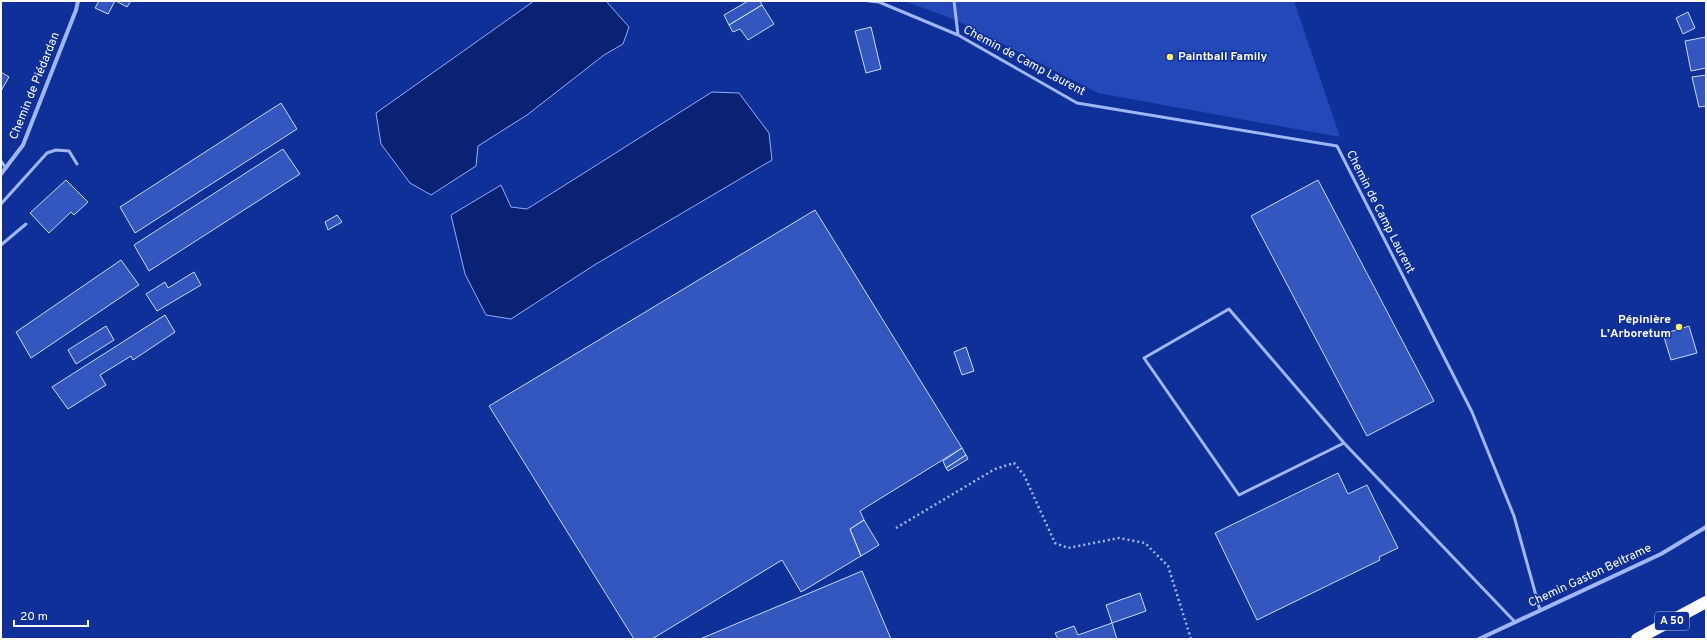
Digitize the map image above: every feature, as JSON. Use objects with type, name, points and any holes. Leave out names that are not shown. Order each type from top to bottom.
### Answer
[{"type":"highway","name":"A 50","points":[[1637,639],[1706,602]]},
{"type":"street","name":"Chemin de Piédardan","points":[[1,174],[23,145],[76,10],[78,1]]},
{"type":"street","name":"Chemin Gaston Beltrame","points":[[1479,639],[1661,554],[1706,527]]},
{"type":"lane","name":"Chemin de Camp Laurent","points":[[869,1],[879,2],[958,35],[1077,103],[1337,146],[1472,412],[1514,516],[1540,610]]},
{"type":"lane","points":[[954,1],[958,35]]},
{"type":"lane","points":[[1,204],[47,153],[56,150],[69,151],[77,164]]},
{"type":"lane","points":[[1,161],[6,168]]},
{"type":"lane","points":[[1,246],[12,238],[26,224]]},
{"type":"lane","points":[[1344,443],[1239,495],[1144,358],[1229,309],[1344,443],[1515,622]]},
{"type":"path","points":[[896,528],[995,469],[1014,463],[1024,475],[1055,543],[1068,548],[1119,538],[1145,543],[1168,566],[1191,639]]},
{"type":"shaded area","points":[[534,1],[606,1],[629,27],[623,44],[604,55],[527,115],[478,146],[476,166],[431,195],[410,183],[381,144],[376,113]]},
{"type":"shaded area","name":"Paintball Family","points":[[904,1],[1294,1],[1340,137],[1098,93],[956,20]]},
{"type":"shaded area","points":[[712,92],[739,93],[769,133],[772,160],[596,264],[511,319],[486,315],[465,274],[451,215],[501,185],[511,207],[527,209]]},
{"type":"building","points":[[99,1],[115,1],[108,14],[95,8]]},
{"type":"building","points":[[116,1],[131,1],[127,7]]},
{"type":"building","points":[[748,1],[760,1],[762,5],[729,25],[724,15]]},
{"type":"building","points":[[762,5],[774,24],[748,40],[740,29],[733,32],[729,25]]},
{"type":"building","points":[[1688,12],[1695,28],[1683,34],[1676,18]]},
{"type":"building","points":[[871,27],[881,69],[866,73],[855,31]]},
{"type":"building","points":[[1706,37],[1706,68],[1691,71],[1685,41]]},
{"type":"building","points":[[1,72],[9,77],[1,91]]},
{"type":"building","points":[[1706,75],[1706,106],[1699,107],[1692,77]]},
{"type":"building","points":[[281,103],[297,129],[135,233],[120,207]]},
{"type":"building","points":[[283,149],[300,174],[149,271],[134,245]]},
{"type":"building","points":[[66,180],[88,202],[74,215],[71,212],[49,233],[30,213]]},
{"type":"building","points":[[1318,180],[1434,401],[1367,436],[1251,216]]},
{"type":"building","points":[[815,210],[962,448],[860,511],[864,520],[850,529],[861,556],[801,592],[782,560],[652,639],[634,639],[489,406]]},
{"type":"building","points":[[337,215],[342,222],[328,230],[325,222]]},
{"type":"building","points":[[121,260],[139,285],[31,358],[16,332]]},
{"type":"building","points":[[194,272],[201,285],[157,311],[146,294],[165,282],[168,288]]},
{"type":"building","points":[[165,315],[175,332],[133,360],[131,356],[100,375],[106,385],[68,409],[52,387]]},
{"type":"building","points":[[106,326],[114,340],[76,364],[68,350]]},
{"type":"building","points":[[1689,326],[1697,353],[1671,360],[1663,334]]},
{"type":"building","points":[[966,347],[974,371],[962,375],[954,352]]},
{"type":"building","points":[[962,448],[966,455],[946,468],[943,461]]},
{"type":"building","points":[[966,455],[968,459],[948,471],[946,468]]},
{"type":"building","points":[[1338,473],[1348,494],[1367,485],[1398,548],[1379,557],[1380,560],[1257,620],[1215,533]]},
{"type":"building","points":[[864,520],[879,545],[861,556],[850,529]]},
{"type":"building","points":[[862,571],[891,639],[700,639]]},
{"type":"building","points":[[1140,593],[1146,611],[1112,623],[1106,605]]},
{"type":"building","points":[[1112,623],[1117,639],[1058,639],[1055,633],[1074,626],[1078,635]]},
{"type":"place","name":"Paintball Family","points":[[1170,57]]},
{"type":"place","name":"Pépinière L'Arboretum","points":[[1679,327]]}]
